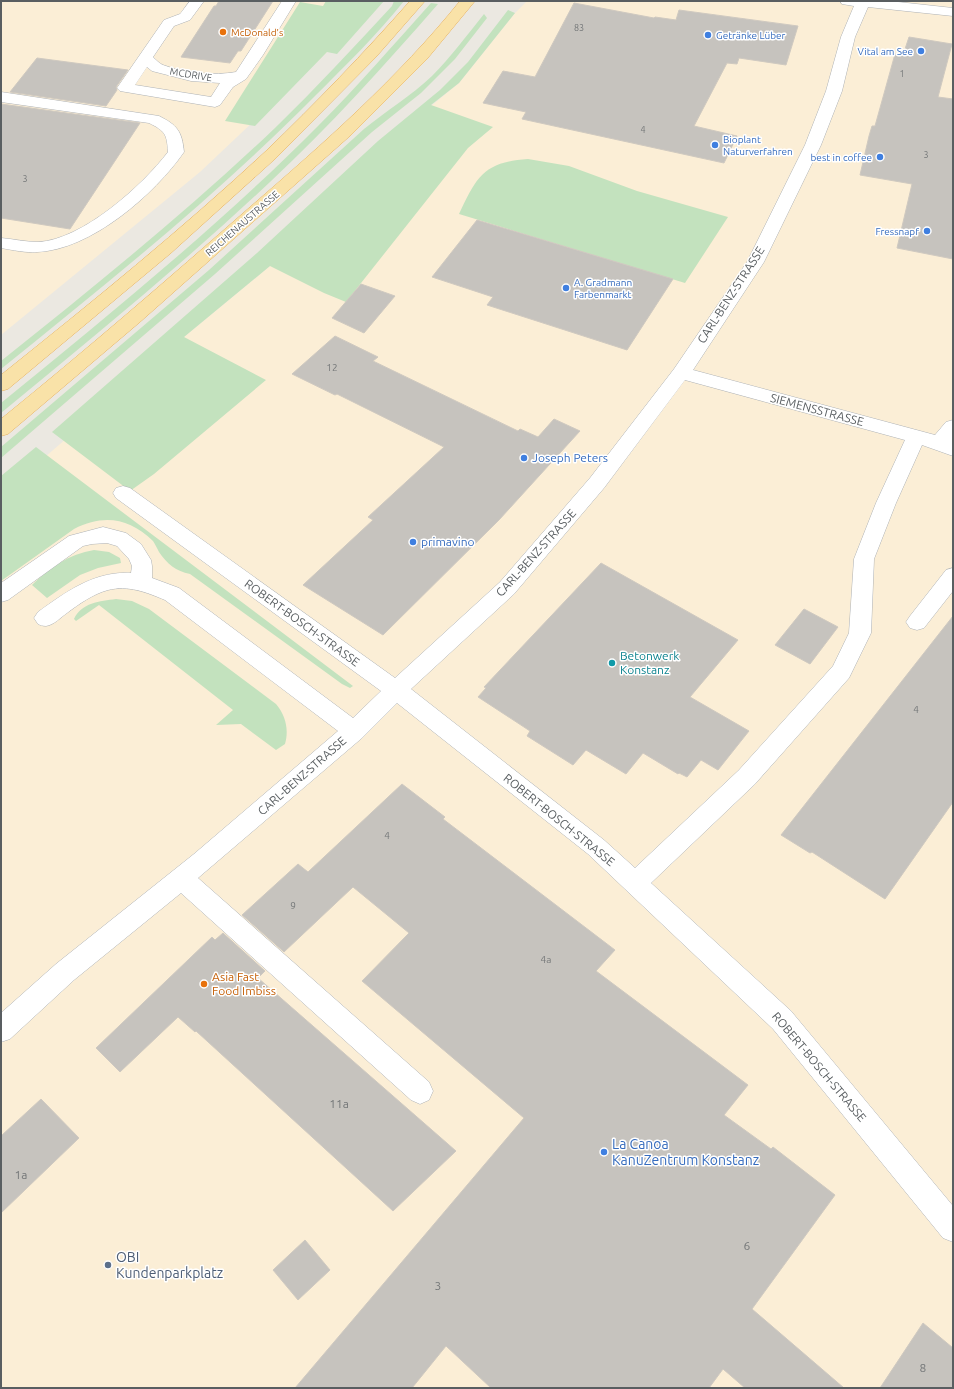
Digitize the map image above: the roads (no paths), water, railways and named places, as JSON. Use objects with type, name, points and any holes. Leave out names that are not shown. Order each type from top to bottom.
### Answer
[{"type":"main road","points":[[1,385],[207,214],[344,84],[418,1]]},
{"type":"main road","name":"REICHENAUSTRASSE","points":[[1,429],[160,296],[336,140],[417,62],[468,1]]},
{"type":"street","points":[[197,1],[185,17],[169,24],[125,88],[215,102],[227,84],[241,76],[256,55],[289,1]]},
{"type":"street","points":[[933,1],[953,11]]},
{"type":"street","points":[[859,2],[953,11]]},
{"type":"street","name":"CARL-BENZ-STRASSE","points":[[1,1030],[65,972],[181,878],[303,776],[354,731],[396,690],[507,588],[597,483],[681,373],[755,262],[813,145],[834,91],[859,2]]},
{"type":"street","name":"MCDRIVE","points":[[145,58],[156,68],[191,76],[223,79],[241,76]]},
{"type":"street","points":[[1,97],[153,119],[167,126],[175,138],[176,152],[161,172],[114,214],[82,234],[56,244],[37,247],[1,243]]},
{"type":"street","name":"SIEMENSSTRASSE","points":[[681,373],[946,446]]},
{"type":"street","points":[[946,446],[953,427]]},
{"type":"street","points":[[635,883],[748,777],[841,672],[860,632],[864,559],[886,503],[916,437]]},
{"type":"street","name":"ROBERT-BOSCH-STRASSE","points":[[123,493],[396,690],[596,847],[782,1020],[953,1228]]},
{"type":"street","points":[[1,594],[76,541],[87,537],[106,535],[117,537],[131,546],[142,566],[141,582]]},
{"type":"street","points":[[917,622],[953,576]]},
{"type":"street","points":[[45,618],[89,588],[100,583],[124,581],[141,582],[172,594],[354,731]]},
{"type":"street","points":[[181,878],[420,1091]]},
{"type":"place","name":"McDonald's","points":[[223,32]]},
{"type":"place","name":"Getränke Lüber","points":[[708,35]]},
{"type":"place","name":"Vital am See","points":[[921,51]]},
{"type":"place","name":"Bioplant Naturverfahren","points":[[715,145]]},
{"type":"place","name":"best in coffee","points":[[880,157]]},
{"type":"place","name":"Fressnapf","points":[[927,231]]},
{"type":"place","name":"A. Gradmann Farbenmarkt","points":[[566,288]]},
{"type":"place","name":"Joseph Peters","points":[[524,458]]},
{"type":"place","name":"primavino","points":[[413,542]]},
{"type":"place","name":"Betonwerk Konstanz","points":[[612,663]]},
{"type":"place","name":"Asia Fast Food Imbiss","points":[[204,984]]},
{"type":"place","name":"La Canoa KanuZentrum Konstanz","points":[[604,1152]]},
{"type":"place","name":"OBI Kundenparkplatz","points":[[108,1265]]}]
